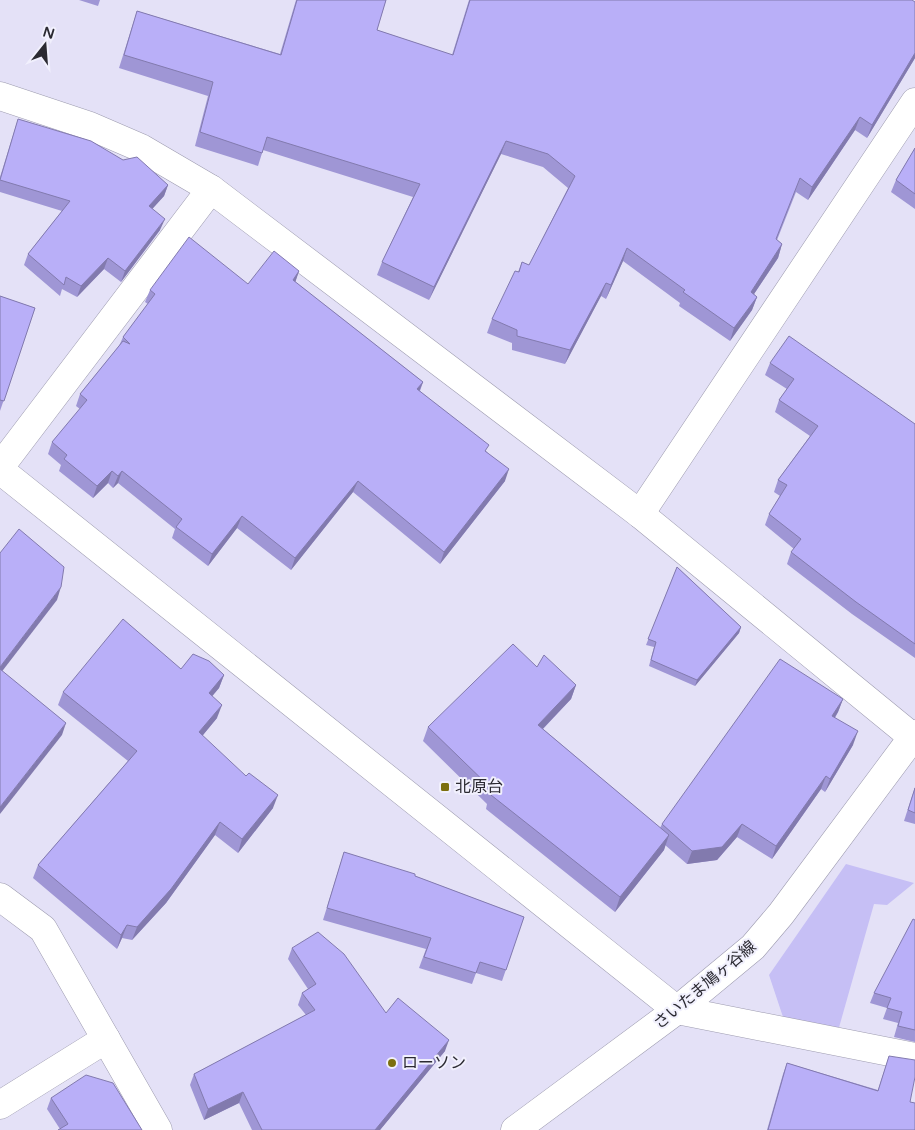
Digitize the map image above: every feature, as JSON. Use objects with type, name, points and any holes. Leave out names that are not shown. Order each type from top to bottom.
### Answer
[{"type":"street","points":[[0,96],[90,126],[141,148],[211,189],[640,514],[914,737]]},
{"type":"street","points":[[640,514],[915,102]]},
{"type":"street","points":[[211,189],[0,468],[677,1010],[915,1057]]},
{"type":"street","name":"さいたま鳩ヶ谷線","points":[[516,1130],[677,1010],[753,947],[781,914],[914,737]]},
{"type":"street","points":[[0,897],[43,929],[158,1130]]},
{"type":"street","points":[[0,1105],[106,1038]]},
{"type":"shaded area","points":[[846,864],[914,883],[887,905],[874,904],[838,1031],[783,1017],[769,975]]},
{"type":"building","points":[[297,0],[386,0],[377,30],[453,55],[470,0],[912,0],[915,2],[915,53],[872,125],[860,117],[812,187],[800,178],[776,239],[782,244],[751,292],[757,297],[734,328],[683,292],[685,290],[627,248],[611,285],[606,283],[570,350],[517,336],[517,330],[492,319],[515,271],[519,272],[522,262],[529,265],[575,176],[548,154],[506,141],[434,287],[382,262],[420,184],[267,137],[262,153],[200,132],[213,82],[124,55],[137,11],[281,55]]},
{"type":"building","points":[[18,119],[91,141],[123,160],[137,157],[168,185],[149,206],[165,219],[125,271],[108,258],[81,286],[66,277],[64,285],[28,254],[70,201],[0,180]]},
{"type":"building","points":[[915,148],[915,194],[896,180]]},
{"type":"building","points":[[189,237],[248,284],[274,251],[299,271],[293,280],[423,382],[417,389],[489,445],[485,451],[509,469],[444,552],[358,481],[295,558],[242,516],[212,554],[176,527],[182,519],[122,471],[118,476],[112,471],[97,486],[64,459],[67,455],[52,442],[87,400],[80,394],[123,341],[130,344],[123,337],[155,294],[150,290]]},
{"type":"building","points":[[0,296],[35,308],[4,401],[0,400]]},
{"type":"building","points":[[789,336],[915,424],[915,644],[791,552],[801,539],[769,514],[787,485],[778,480],[818,426],[779,400],[794,379],[770,363]]},
{"type":"building","points":[[19,529],[64,567],[61,587],[0,667],[0,553]]},
{"type":"building","points":[[677,567],[741,627],[697,680],[651,660],[656,642],[648,639]]},
{"type":"building","points":[[123,619],[181,669],[193,654],[209,661],[224,675],[209,693],[222,705],[199,732],[246,776],[249,773],[278,795],[242,839],[220,822],[171,889],[137,927],[127,925],[121,935],[38,865],[137,751],[63,692]]},
{"type":"building","points":[[513,644],[537,667],[544,655],[576,685],[538,725],[669,835],[620,897],[491,795],[494,791],[428,727]]},
{"type":"building","points":[[780,659],[843,699],[832,716],[858,731],[830,779],[826,776],[776,846],[742,824],[722,847],[692,851],[662,824]]},
{"type":"building","points":[[0,669],[66,723],[0,807]]},
{"type":"building","points":[[915,788],[915,813],[908,810]]},
{"type":"building","points":[[344,852],[415,874],[415,876],[524,917],[506,970],[480,962],[476,973],[424,957],[431,938],[327,908]]},
{"type":"building","points":[[913,919],[915,920],[915,1030],[898,1026],[902,1012],[887,1008],[891,998],[874,993]]},
{"type":"building","points":[[318,932],[344,954],[386,1013],[398,998],[449,1040],[375,1130],[262,1130],[243,1092],[208,1109],[194,1074],[315,1010],[302,993],[316,984],[292,948]]},
{"type":"building","points":[[889,1056],[915,1060],[915,1077],[910,1102],[915,1103],[915,1130],[768,1130],[787,1063],[878,1091]]},
{"type":"building","points":[[86,1075],[113,1083],[142,1130],[58,1130],[68,1124],[51,1098]]},
{"type":"place","name":"北原台","points":[[445,787]]},
{"type":"place","name":"ローソン","points":[[392,1063]]}]
